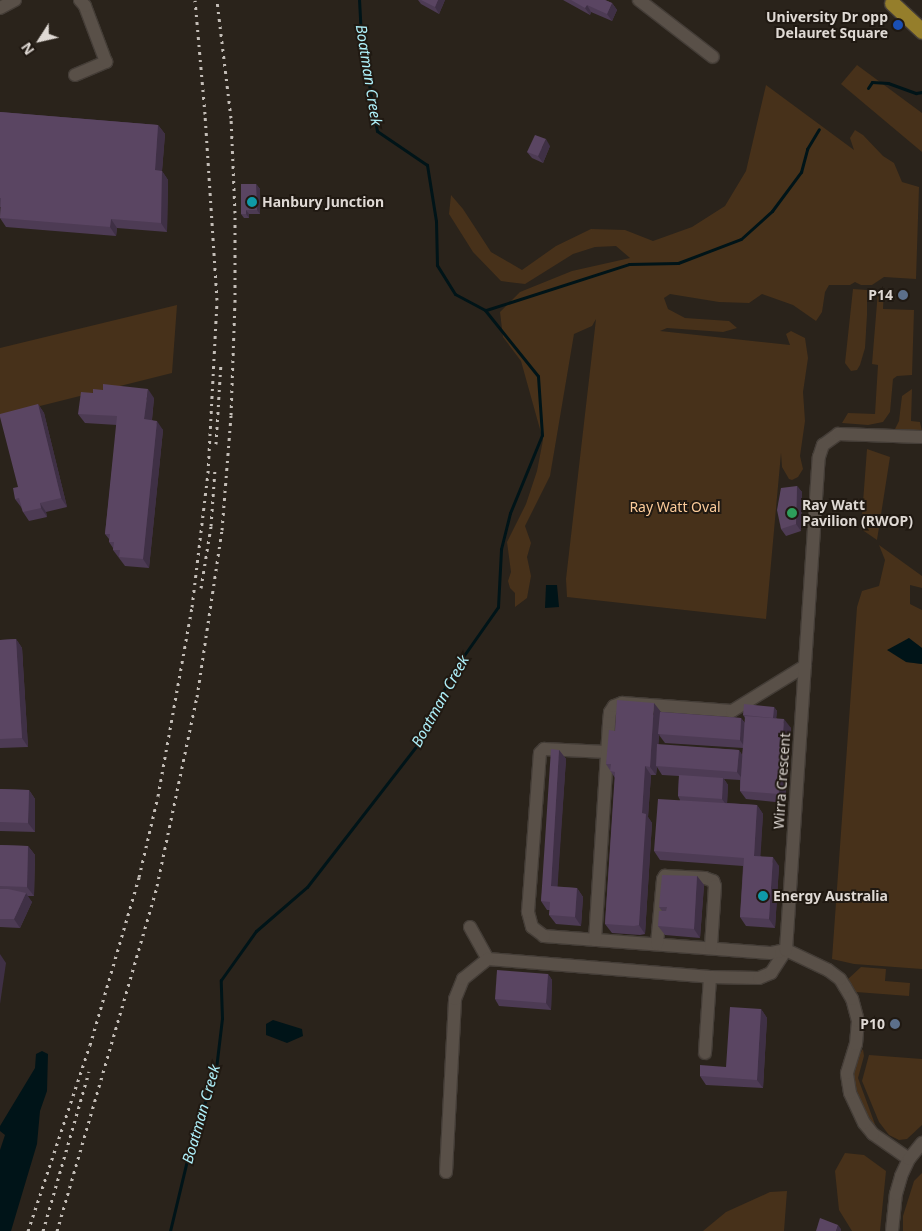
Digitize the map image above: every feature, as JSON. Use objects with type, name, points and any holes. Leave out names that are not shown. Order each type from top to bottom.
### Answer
[{"type":"main road","points":[[891,1],[922,22]]},
{"type":"main road","points":[[891,1],[922,31]]},
{"type":"street","points":[[0,8],[16,0]]},
{"type":"street","points":[[75,75],[106,62],[85,6],[80,0]]},
{"type":"street","points":[[639,0],[713,58]]},
{"type":"street","name":"Wirra Crescent","points":[[786,950],[819,457],[823,446],[838,434],[922,437]]},
{"type":"street","points":[[595,940],[610,712],[614,706],[622,703],[732,711],[805,666]]},
{"type":"street","points":[[607,752],[544,749],[540,753],[528,912],[532,927],[544,936],[770,953],[786,950],[828,970],[840,978],[852,999],[858,1021],[856,1044],[847,1073],[850,1093],[861,1117],[873,1134],[909,1159]]},
{"type":"street","points":[[657,944],[663,879],[666,876],[705,878],[713,881],[715,886],[710,947]]},
{"type":"street","points":[[470,927],[488,959]]},
{"type":"street","points":[[446,1172],[456,999],[463,979],[488,959],[710,977],[759,978],[771,973],[786,950]]},
{"type":"street","points":[[705,1053],[710,977]]},
{"type":"street","points":[[892,1231],[896,1194],[909,1159],[922,1143]]},
{"type":"green space","points":[[857,65],[922,113],[922,152],[841,84]]},
{"type":"green space","name":"Ray Watt Oval","points":[[766,85],[854,150],[850,138],[855,130],[863,135],[883,156],[894,163],[902,182],[919,187],[916,279],[884,277],[872,285],[861,285],[855,282],[850,285],[829,285],[825,292],[822,312],[816,321],[793,305],[762,294],[749,303],[719,302],[670,294],[664,298],[668,309],[685,318],[729,321],[737,328],[723,332],[667,328],[660,331],[790,345],[786,334],[791,331],[805,338],[808,358],[803,392],[805,421],[800,456],[803,469],[798,477],[792,480],[789,479],[782,467],[781,453],[766,619],[567,597],[566,579],[596,319],[592,326],[574,334],[550,476],[525,526],[531,543],[527,557],[531,576],[527,598],[515,607],[515,593],[510,588],[508,581],[511,572],[507,542],[526,504],[537,471],[543,440],[521,361],[503,337],[500,312],[520,292],[572,271],[630,258],[616,246],[595,247],[573,254],[525,284],[501,281],[473,252],[449,214],[451,195],[463,209],[491,252],[522,270],[556,246],[591,229],[625,230],[653,241],[692,227],[725,206],[746,171]]},
{"type":"green space","points":[[853,289],[867,290],[867,315],[865,348],[857,370],[851,371],[845,363]]},
{"type":"green space","points":[[884,289],[883,309],[914,310],[912,375],[897,376],[893,379],[890,412],[883,422],[868,425],[842,423],[848,413],[875,414],[878,365],[872,364],[878,291]]},
{"type":"green space","points":[[177,305],[172,373],[0,416],[0,348]]},
{"type":"green space","points":[[912,389],[911,421],[920,422],[922,431],[895,429],[899,421],[902,396]]},
{"type":"green space","points":[[867,449],[890,457],[877,540],[861,529]]},
{"type":"green space","points":[[879,545],[922,576],[922,588],[910,585],[910,604],[922,610],[922,648],[908,638],[906,662],[922,664],[922,969],[854,964],[832,959],[857,607],[862,591],[879,586],[885,560]]},
{"type":"green space","points":[[861,967],[886,969],[885,981],[910,983],[909,996],[856,992],[856,999],[847,980]]},
{"type":"green space","points":[[863,1049],[864,1056],[858,1078],[876,1127],[864,1111],[852,1083],[857,1058]]},
{"type":"green space","points":[[869,1055],[922,1059],[922,1125],[907,1139],[899,1140],[889,1135],[879,1122],[862,1081]]},
{"type":"green space","points":[[845,1153],[864,1155],[886,1171],[880,1231],[852,1231],[839,1210],[835,1171]]},
{"type":"green space","points":[[922,1173],[922,1231],[903,1231],[903,1216],[914,1181]]},
{"type":"green space","points":[[787,1191],[784,1231],[703,1231],[726,1212],[770,1192]]},
{"type":"shaded area","points":[[546,585],[557,585],[559,607],[545,608]]},
{"type":"shaded area","points":[[909,638],[922,648],[922,664],[906,662],[887,650]]},
{"type":"shaded area","points":[[273,1020],[302,1029],[303,1036],[287,1043],[266,1035],[266,1024]]},
{"type":"shaded area","points":[[42,1051],[48,1054],[47,1091],[40,1111],[37,1144],[11,1231],[0,1231],[0,1150],[5,1135],[0,1131],[0,1126],[35,1068],[36,1054]]},
{"type":"building","points":[[421,0],[438,0],[435,7]]},
{"type":"building","points":[[571,0],[605,0],[612,3],[607,14],[587,5],[585,8]]},
{"type":"building","points":[[0,112],[158,125],[155,170],[162,171],[161,223],[111,219],[110,227],[0,218]]},
{"type":"building","points":[[535,135],[546,139],[538,156],[527,152]]},
{"type":"building","name":"Hanbury Junction","points":[[241,184],[256,184],[257,210],[246,210],[246,214],[241,214]]},
{"type":"building","points":[[103,384],[148,389],[144,419],[157,421],[143,559],[119,557],[120,550],[113,550],[114,542],[109,542],[110,534],[105,534],[117,416],[78,414],[81,392],[93,393],[93,389],[103,390]]},
{"type":"building","points":[[38,404],[61,498],[40,503],[41,508],[23,512],[19,498],[15,499],[13,488],[18,487],[0,414]]},
{"type":"building","points":[[797,486],[796,524],[781,529],[777,510],[781,488]]},
{"type":"building","points":[[16,639],[22,738],[0,739],[0,640]]},
{"type":"building","points":[[617,700],[654,703],[650,767],[645,766],[642,813],[646,814],[639,925],[634,926],[605,924],[615,772],[610,771],[611,764],[606,764],[609,730],[615,731]]},
{"type":"building","points":[[744,704],[774,707],[773,718],[743,715]]},
{"type":"building","points":[[660,712],[741,718],[740,740],[658,734]]},
{"type":"building","points":[[745,716],[784,719],[779,794],[740,791]]},
{"type":"building","points":[[657,744],[739,750],[737,772],[656,766]]},
{"type":"building","points":[[551,749],[559,750],[551,886],[577,888],[575,917],[549,915],[550,902],[541,901]]},
{"type":"building","points":[[679,775],[723,778],[722,799],[678,796]]},
{"type":"building","points":[[0,789],[29,790],[28,823],[0,822]]},
{"type":"building","name":"Energy Australia","points":[[658,799],[757,805],[754,856],[773,857],[769,919],[740,917],[744,858],[654,851]]},
{"type":"building","points":[[0,845],[28,846],[27,887],[0,886]]},
{"type":"building","points":[[662,875],[697,876],[694,929],[658,926],[659,911],[666,911],[667,907],[659,907]]},
{"type":"building","points":[[0,889],[26,893],[14,919],[0,919]]},
{"type":"building","points":[[497,970],[548,974],[546,1003],[495,999]]},
{"type":"building","points":[[730,1007],[761,1009],[757,1080],[700,1076],[700,1065],[726,1067]]},
{"type":"building","points":[[820,1218],[838,1225],[836,1231],[816,1231]]},
{"type":"waterway","name":"Boatman Creek","points":[[170,1231],[195,1127],[215,1077],[222,1018],[221,980],[256,931],[307,887],[418,744],[453,671],[498,607],[501,549],[510,513],[542,435],[538,376],[485,310],[455,294],[437,265],[436,221],[427,165],[377,131],[361,37],[359,0]]},
{"type":"waterway","points":[[868,88],[872,82],[888,83],[916,93],[922,92]]},
{"type":"waterway","points":[[486,310],[629,264],[678,263],[741,239],[772,211],[801,172],[807,149],[819,129]]},
{"type":"railway","points":[[28,1231],[90,1045],[139,877],[158,796],[192,607],[208,473],[217,300],[205,114],[195,0]]},
{"type":"railway","points":[[57,1231],[157,886],[197,697],[222,530],[231,415],[235,302],[235,213],[231,118],[217,0]]},
{"type":"railway","points":[[216,444],[221,362]]},
{"type":"railway","points":[[201,588],[211,526],[215,469]]},
{"type":"railway","points":[[43,1231],[89,1072]]},
{"type":"place","name":"University Dr opp Delauret Square","points":[[898,25]]},
{"type":"place","name":"Hanbury Junction","points":[[252,202]]},
{"type":"place","name":"P14","points":[[903,295]]},
{"type":"place","name":"Ray Watt Pavilion (RWOP)","points":[[792,513]]},
{"type":"place","name":"Energy Australia","points":[[763,896]]},
{"type":"place","name":"P10","points":[[895,1024]]}]
